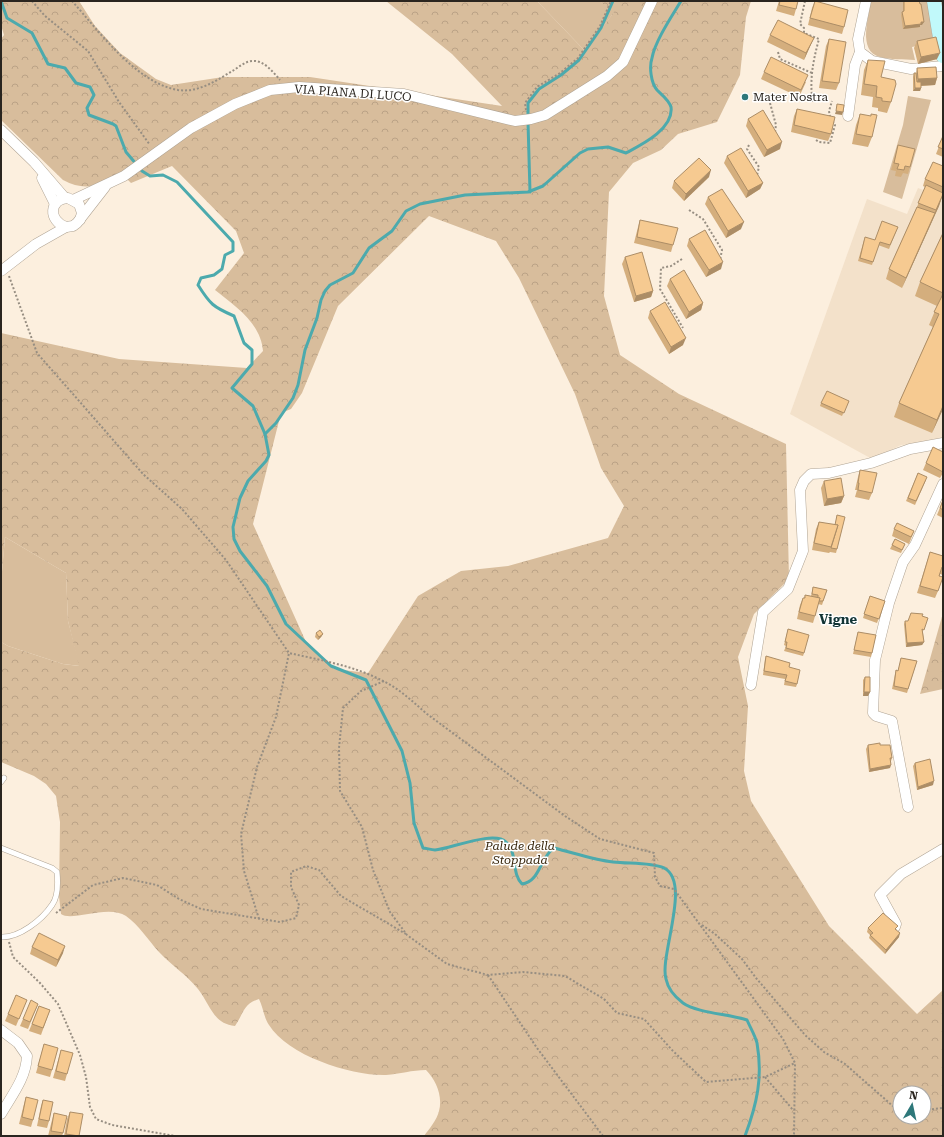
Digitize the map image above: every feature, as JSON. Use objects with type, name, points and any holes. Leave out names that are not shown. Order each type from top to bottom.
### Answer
[{"type":"main road","points":[[934,1],[943,56]]},
{"type":"street","name":"VIA PIANA DI LUCO","points":[[69,199],[106,185],[124,176],[191,128],[235,104],[270,90],[299,87],[404,94],[449,104],[491,117],[516,121],[545,115],[608,76],[623,62],[652,1]]},
{"type":"street","points":[[848,116],[855,65],[860,52],[858,39],[866,1]]},
{"type":"street","points":[[860,52],[872,61],[911,69],[943,66]]},
{"type":"street","points":[[1,130],[69,199],[81,208],[81,217],[79,222]]},
{"type":"street","points":[[34,162],[55,204],[53,212],[55,220],[59,225],[66,227]]},
{"type":"street","points":[[4,269],[36,244],[66,227],[73,226],[79,222],[106,185]]},
{"type":"street","points":[[55,204],[69,199]]},
{"type":"street","points":[[36,244],[55,220]]},
{"type":"street","points":[[751,685],[762,612],[788,589],[803,551],[800,490],[804,481],[811,474],[829,473],[857,466],[910,449],[943,444]]},
{"type":"street","points":[[908,807],[892,721],[876,716],[873,713],[875,660],[889,603],[903,562],[915,545],[943,484]]},
{"type":"street","points":[[895,927],[896,924],[880,895],[901,874],[943,849]]},
{"type":"street","points":[[1,1030],[18,1043],[27,1056],[27,1068],[1,1114]]},
{"type":"lane","points":[[1,848],[52,868],[57,872],[58,880],[53,904],[33,924],[8,937],[1,937]]},
{"type":"path","points":[[32,1],[45,16],[88,52],[119,102],[155,153]]},
{"type":"path","points":[[72,1],[114,48],[151,80],[164,86],[179,90],[202,88],[244,64],[254,61],[265,65],[288,88]]},
{"type":"path","points":[[526,120],[525,103],[537,87],[560,73],[578,58],[600,26],[611,1]]},
{"type":"path","points":[[805,1],[800,24],[804,28],[804,33],[819,39],[812,73],[811,92],[813,103]]},
{"type":"path","points":[[778,52],[780,59],[812,73]]},
{"type":"path","points":[[816,140],[829,144],[831,142],[835,125],[828,114],[832,101]]},
{"type":"path","points":[[770,103],[776,125],[774,135]]},
{"type":"path","points":[[749,145],[747,149],[759,167],[757,177]]},
{"type":"path","points":[[689,210],[703,219],[722,250],[720,261]]},
{"type":"path","points":[[682,260],[671,266],[661,268],[660,290],[683,328]]},
{"type":"path","points":[[4,269],[37,353],[142,474],[182,509],[226,560],[289,653],[334,663],[384,681],[571,820],[600,839],[654,853],[655,877],[660,886],[674,889],[783,1039],[795,1063],[794,1136]]},
{"type":"path","points":[[259,919],[244,871],[241,834],[256,767],[276,717],[289,653]]},
{"type":"path","points":[[384,681],[361,691],[343,708],[339,748],[340,791],[362,827],[372,870],[390,912],[407,935]]},
{"type":"path","points":[[51,917],[93,885],[123,878],[157,885],[179,899],[201,909],[280,922],[296,918],[299,905],[291,887],[291,872],[306,866],[319,870],[341,896],[407,935],[447,964],[488,975],[523,972],[565,976],[604,999],[617,1013],[644,1019],[673,1051],[706,1082],[765,1077],[795,1063]]},
{"type":"path","points":[[701,925],[715,934],[742,959],[756,978],[805,1035],[824,1052],[845,1064],[892,1106]]},
{"type":"path","points":[[8,937],[13,957],[40,983],[58,1004],[80,1055],[86,1077],[90,1107],[96,1119],[112,1125],[175,1136]]},
{"type":"path","points":[[488,975],[537,1048],[603,1136]]},
{"type":"path","points":[[765,1077],[794,1111]]},
{"type":"path","points":[[932,1109],[943,1108]]},
{"type":"shaded area","points":[[918,188],[942,197],[943,194],[943,441],[901,445],[872,459],[790,414],[867,199],[907,214]]},
{"type":"green space","name":"Palude della Stoppada","points":[[1,1],[79,1],[95,26],[120,53],[156,79],[171,85],[223,77],[310,77],[502,106],[452,54],[386,1],[537,1],[585,51],[614,12],[599,1],[751,1],[746,17],[740,75],[717,122],[678,134],[661,150],[633,163],[609,192],[604,296],[620,355],[679,394],[786,444],[789,579],[754,614],[738,657],[748,706],[744,771],[751,801],[829,926],[917,1014],[943,990],[943,1136],[424,1136],[437,1118],[440,1105],[436,1083],[426,1070],[386,1075],[372,1074],[339,1068],[305,1055],[278,1036],[267,1022],[259,999],[247,1006],[235,1026],[228,1024],[217,1017],[194,984],[164,957],[139,928],[126,916],[110,912],[73,916],[61,914],[59,896],[60,822],[56,796],[46,784],[34,776],[1,762],[1,642],[8,646],[63,664],[79,666],[68,621],[66,573],[5,537],[1,583],[1,333],[119,359],[247,368],[263,351],[257,332],[246,316],[215,290],[244,253],[236,231],[172,166],[131,183],[120,172],[106,181],[93,186],[79,186],[71,184],[63,180],[1,120],[1,39],[4,35],[1,25]],"holes":[[[429,216],[496,241],[519,278],[575,394],[601,468],[624,506],[608,538],[508,566],[461,571],[418,596],[368,673],[334,669],[306,642],[253,524],[281,413],[291,409],[302,393],[338,306]]]},
{"type":"green space","points":[[537,1],[599,1],[615,11],[585,51]]},
{"type":"green space","points":[[871,1],[928,1],[933,42],[912,47],[915,60],[884,58],[873,54],[869,48],[866,33]]},
{"type":"green space","points":[[908,96],[931,100],[902,199],[883,192],[903,125]]},
{"type":"green space","points":[[5,537],[66,573],[68,621],[80,666],[63,664],[8,646],[1,642],[1,583]]},
{"type":"green space","points":[[943,613],[943,689],[920,694]]},
{"type":"building","points":[[780,1],[798,1],[796,9],[779,5]]},
{"type":"building","points":[[815,1],[848,10],[844,27],[810,18]]},
{"type":"building","points":[[904,1],[919,1],[921,4],[924,22],[921,22],[921,24],[905,26],[902,12],[904,11]]},
{"type":"building","points":[[778,20],[814,38],[806,53],[770,35]]},
{"type":"building","points":[[936,37],[940,53],[921,57],[917,41]]},
{"type":"building","points":[[829,39],[846,42],[839,83],[822,81]]},
{"type":"building","points":[[771,57],[808,75],[801,90],[764,72]]},
{"type":"building","points":[[868,60],[885,61],[881,77],[895,80],[896,84],[891,102],[882,101],[882,98],[876,97],[877,86],[864,84]]},
{"type":"building","points":[[936,67],[937,78],[918,79],[917,68]]},
{"type":"building","points":[[914,73],[916,73],[917,82],[921,82],[921,88],[915,88]]},
{"type":"building","points":[[837,104],[844,105],[843,112],[836,111]]},
{"type":"building","points":[[797,109],[835,117],[831,134],[794,125]]},
{"type":"building","points":[[763,110],[782,142],[767,150],[748,119]]},
{"type":"building","points":[[860,114],[871,116],[871,114],[877,115],[872,137],[856,134]]},
{"type":"building","points":[[943,136],[943,149],[938,147]]},
{"type":"building","points":[[898,145],[915,149],[910,167],[905,166],[904,170],[897,169],[899,164],[894,163]]},
{"type":"building","points":[[741,148],[763,183],[748,191],[727,156]]},
{"type":"building","points":[[699,158],[711,170],[686,194],[674,181]]},
{"type":"building","points":[[933,162],[943,166],[943,187],[925,179]]},
{"type":"building","points":[[926,185],[943,193],[936,210],[918,203]]},
{"type":"building","points":[[722,189],[744,222],[728,231],[708,197]]},
{"type":"building","points":[[917,207],[935,213],[906,278],[889,269]]},
{"type":"building","points":[[640,220],[678,228],[673,245],[637,237]]},
{"type":"building","points":[[882,221],[898,227],[890,245],[880,242],[873,262],[860,258],[865,237],[875,240]]},
{"type":"building","points":[[705,230],[723,262],[709,270],[689,239]]},
{"type":"building","points":[[943,233],[943,293],[920,282]]},
{"type":"building","points":[[642,252],[653,291],[636,296],[625,257]]},
{"type":"building","points":[[684,270],[703,303],[689,312],[670,279]]},
{"type":"building","points":[[943,294],[943,406],[937,420],[899,403],[939,314],[934,312]]},
{"type":"building","points":[[665,302],[686,338],[671,347],[650,311]]},
{"type":"building","points":[[827,391],[849,401],[844,413],[821,403]]},
{"type":"building","points":[[933,447],[943,452],[943,472],[926,463]]},
{"type":"building","points":[[860,470],[877,473],[872,493],[858,490]]},
{"type":"building","points":[[918,473],[927,477],[916,501],[908,498]]},
{"type":"building","points":[[841,478],[844,496],[827,499],[824,481]]},
{"type":"building","points":[[943,500],[943,510],[940,508]]},
{"type":"building","points":[[837,515],[845,517],[837,549],[831,548],[838,525],[835,525]]},
{"type":"building","points":[[819,522],[838,525],[831,547],[814,543]]},
{"type":"building","points":[[897,523],[914,531],[911,537],[894,529]]},
{"type":"building","points":[[895,539],[905,544],[902,550],[892,545]]},
{"type":"building","points":[[930,552],[943,556],[943,568],[942,567],[939,576],[943,577],[938,591],[920,586]]},
{"type":"building","points":[[813,587],[827,590],[823,601],[819,601],[820,598],[818,598],[818,595],[812,594]]},
{"type":"building","points":[[805,595],[820,598],[815,616],[799,612]]},
{"type":"building","points":[[870,596],[885,601],[879,619],[864,614]]},
{"type":"building","points":[[911,613],[923,614],[922,616],[928,618],[924,630],[922,629],[924,642],[907,643],[905,621],[908,621]]},
{"type":"building","points":[[788,629],[809,635],[804,653],[786,648],[787,642],[785,642]]},
{"type":"building","points":[[320,630],[323,634],[319,637],[316,633]]},
{"type":"building","points":[[858,632],[876,635],[872,653],[854,650]]},
{"type":"building","points":[[766,656],[790,663],[789,667],[800,670],[797,684],[785,681],[787,675],[764,671]]},
{"type":"building","points":[[901,658],[917,661],[908,689],[894,686],[896,670],[898,671]]},
{"type":"building","points":[[865,677],[870,677],[870,692],[864,692]]},
{"type":"building","points":[[880,743],[880,745],[890,745],[892,758],[890,758],[891,765],[870,769],[868,745]]},
{"type":"building","points":[[930,759],[934,781],[918,787],[915,763]]},
{"type":"building","points":[[883,913],[898,926],[895,929],[900,933],[886,950],[870,935],[873,933],[868,928]]},
{"type":"building","points":[[39,933],[65,946],[58,960],[32,947]]},
{"type":"building","points":[[16,995],[27,1000],[19,1019],[8,1014]]},
{"type":"building","points":[[31,1000],[38,1004],[30,1022],[23,1019]]},
{"type":"building","points":[[39,1006],[50,1010],[43,1028],[32,1024]]},
{"type":"building","points":[[44,1044],[58,1048],[52,1070],[38,1066]]},
{"type":"building","points":[[61,1050],[73,1053],[67,1074],[56,1071]]},
{"type":"building","points":[[26,1097],[38,1100],[33,1120],[22,1117]]},
{"type":"building","points":[[43,1100],[53,1102],[49,1121],[39,1119]]},
{"type":"building","points":[[70,1112],[83,1114],[79,1136],[66,1134]]},
{"type":"building","points":[[54,1113],[67,1116],[63,1133],[51,1131]]},
{"type":"waterway","points":[[1,1],[7,18],[32,33],[48,64],[65,68],[76,83],[90,87],[94,95],[87,108],[89,115],[116,126],[126,152],[142,171],[150,176],[163,175],[177,182],[233,242],[233,251],[225,255],[222,269],[214,275],[201,278],[198,285],[213,304],[221,310],[234,316],[244,343],[252,350],[252,364],[232,388],[253,406],[265,434],[269,455],[266,461],[248,481],[240,498],[233,527],[234,539],[240,551],[267,586],[286,624],[331,666],[366,680],[402,751],[410,783],[414,823],[423,848],[435,850],[482,839],[500,839],[506,842],[510,847],[517,874],[522,884],[533,879],[549,852],[554,848],[606,861],[646,864],[664,868],[672,876],[675,888],[673,920],[665,968],[668,986],[677,998],[689,1006],[696,1009],[747,1020],[757,1043],[759,1055],[758,1090],[753,1113],[745,1136]]},
{"type":"waterway","points":[[528,117],[528,103],[539,89],[561,75],[579,60],[601,28],[613,1]]},
{"type":"waterway","points":[[265,434],[276,423],[293,398],[298,385],[305,350],[325,291],[330,285],[353,273],[369,248],[392,231],[406,211],[420,204],[465,195],[528,192],[543,186],[580,153],[588,149],[608,147],[626,153],[648,141],[662,129],[671,115],[671,107],[653,83],[651,75],[651,62],[660,36],[681,1]]},
{"type":"waterway","points":[[528,122],[530,192]]},
{"type":"place","name":"Mater Nostra","points":[[745,97]]},
{"type":"district","name":"Vigne","points":[[838,619]]}]
